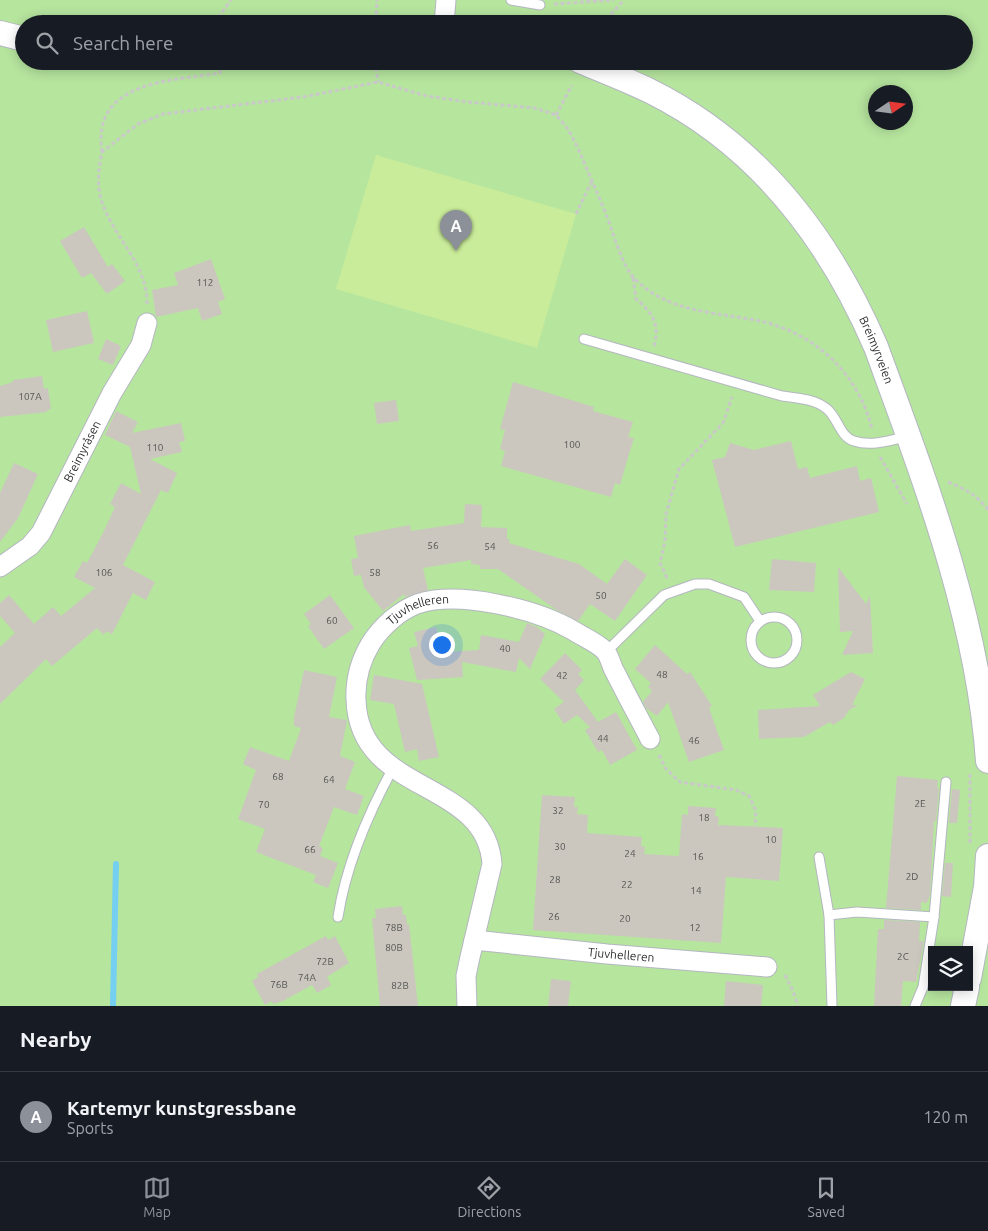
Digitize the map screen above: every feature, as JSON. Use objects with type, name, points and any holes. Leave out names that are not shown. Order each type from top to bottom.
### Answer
[{"type":"street","points":[[445,15],[446,0]]},
{"type":"street","points":[[0,33],[15,37]]},
{"type":"street","name":"Breimyrveien","points":[[601,70],[651,92],[708,126],[765,175],[793,205],[828,251],[856,302],[876,347],[950,561],[985,700],[979,763]]},
{"type":"street","name":"Breimyråsen","points":[[0,567],[30,546],[40,533],[112,394],[141,345],[147,323]]},
{"type":"street","name":"Tjuvhelleren","points":[[467,1006],[466,976],[492,864],[491,847],[486,834],[464,810],[393,768],[384,761],[367,740],[360,724],[356,689],[358,672],[366,651],[386,624],[402,612],[417,604],[433,601],[499,604],[547,618],[565,626],[606,652]]},
{"type":"street","points":[[606,652],[650,738]]},
{"type":"street","points":[[973,957],[986,887],[979,850]]},
{"type":"street","name":"Tjuvhelleren","points":[[474,940],[597,954],[767,967]]},
{"type":"street","points":[[963,1006],[966,991]]},
{"type":"lane","points":[[511,0],[540,5]]},
{"type":"lane","points":[[584,339],[782,396],[808,399],[827,409],[844,436],[854,442],[876,443],[908,436]]},
{"type":"lane","points":[[606,652],[652,605],[672,590],[695,584],[709,584],[744,597],[760,621]]},
{"type":"lane","points":[[774,616],[793,626],[797,640],[796,648],[787,659],[773,663],[760,658],[755,653],[751,639],[752,632],[760,621],[774,616]]},
{"type":"lane","points":[[338,917],[341,897],[351,862],[372,808],[393,768]]},
{"type":"lane","points":[[915,1006],[923,987],[934,917],[946,782]]},
{"type":"lane","points":[[819,858],[829,915],[832,1006]]},
{"type":"lane","points":[[829,915],[857,912],[934,917]]},
{"type":"path","points":[[221,15],[231,0]]},
{"type":"path","points":[[376,15],[377,0]]},
{"type":"path","points":[[540,5],[614,0]]},
{"type":"path","points":[[610,15],[624,0]]},
{"type":"path","points":[[147,323],[148,291],[141,274],[112,224],[101,196],[99,168],[102,152],[103,124],[115,101],[131,91],[151,84],[220,73],[220,70]]},
{"type":"path","points":[[376,70],[378,82]]},
{"type":"path","points":[[102,152],[138,124],[163,114],[303,97],[378,82],[427,96],[536,108],[556,116],[575,141],[633,277],[636,299],[650,310],[656,324],[657,333]]},
{"type":"path","points":[[556,116],[572,85]]},
{"type":"path","points":[[576,214],[592,181]]},
{"type":"path","points":[[633,277],[657,297],[680,307],[772,324],[804,337],[824,350],[836,362],[859,392],[883,463],[908,506]]},
{"type":"path","points":[[672,590],[660,564],[668,505],[680,469],[723,423],[737,383]]},
{"type":"path","points":[[922,477],[938,478],[967,490],[980,500],[988,510]]},
{"type":"path","points":[[650,738],[666,769],[680,782],[736,790],[749,796],[756,811],[755,826]]},
{"type":"path","points":[[979,763],[979,850]]},
{"type":"path","points":[[767,967],[781,970],[788,978],[798,1006]]},
{"type":"green space","points":[[0,0],[988,0],[988,1006],[0,1006]]},
{"type":"green space","points":[[376,155],[576,214],[537,348],[336,289]]},
{"type":"building","points":[[84,227],[108,267],[112,264],[125,281],[107,294],[91,273],[82,278],[60,241]]},
{"type":"building","points":[[211,259],[225,299],[218,302],[222,314],[202,321],[198,308],[156,317],[152,290],[178,285],[174,273]]},
{"type":"building","points":[[87,311],[94,343],[53,352],[46,320]]},
{"type":"building","points":[[106,339],[121,346],[113,365],[98,359]]},
{"type":"building","points":[[42,376],[44,389],[48,388],[51,409],[47,410],[47,412],[0,417],[0,386],[13,382],[13,380]]},
{"type":"building","points":[[513,382],[594,407],[593,411],[633,422],[628,437],[634,438],[620,485],[615,483],[611,497],[501,466],[505,451],[500,449],[505,430],[500,429]]},
{"type":"building","points":[[396,400],[399,421],[377,424],[374,403]]},
{"type":"building","points":[[116,411],[138,422],[132,433],[181,423],[185,441],[179,442],[182,452],[150,459],[177,473],[168,493],[161,490],[123,565],[155,582],[146,600],[133,593],[112,634],[106,631],[104,635],[97,628],[52,666],[46,659],[0,704],[0,647],[15,633],[0,616],[0,603],[9,595],[34,624],[53,607],[61,616],[95,588],[74,577],[83,561],[87,563],[104,531],[115,507],[110,504],[121,483],[141,494],[130,447],[105,435]]},
{"type":"building","points":[[791,441],[798,469],[807,467],[810,478],[857,466],[860,481],[871,478],[879,512],[735,547],[712,460],[725,457],[730,443],[754,450]]},
{"type":"building","points":[[14,463],[38,474],[18,518],[0,542],[0,493]]},
{"type":"building","points":[[465,504],[482,505],[481,527],[507,528],[509,543],[579,564],[607,584],[625,559],[647,575],[615,621],[590,604],[578,621],[558,611],[498,569],[480,569],[480,565],[471,564],[471,560],[423,568],[428,590],[405,597],[404,594],[383,611],[364,587],[361,575],[354,576],[351,559],[358,558],[354,536],[410,525],[411,531],[464,523]]},
{"type":"building","points":[[772,559],[816,563],[814,592],[769,590]]},
{"type":"building","points":[[838,567],[866,604],[870,596],[873,653],[842,655],[853,631],[840,632]]},
{"type":"building","points":[[330,595],[354,628],[324,649],[308,626],[311,624],[304,614]]},
{"type":"building","points":[[527,623],[537,627],[545,634],[530,669],[519,658],[516,672],[462,662],[463,677],[417,680],[409,648],[418,646],[414,632],[436,627],[438,634],[441,633],[446,652],[479,650],[481,635],[519,642]]},
{"type":"building","points":[[655,645],[687,674],[690,672],[712,706],[709,708],[724,750],[689,762],[668,702],[657,716],[646,708],[643,702],[652,691],[648,687],[651,683],[635,669]]},
{"type":"building","points":[[565,653],[582,670],[578,674],[584,680],[575,690],[598,722],[616,712],[637,750],[610,765],[602,750],[598,752],[585,730],[590,727],[577,715],[564,724],[554,709],[564,702],[540,679]]},
{"type":"building","points":[[304,670],[337,677],[329,717],[347,720],[340,756],[355,762],[345,789],[364,796],[357,815],[334,807],[319,846],[323,848],[320,856],[338,863],[328,888],[313,882],[316,875],[256,852],[265,829],[238,819],[256,770],[243,764],[250,747],[289,761],[301,728],[294,726],[294,717]]},
{"type":"building","points":[[851,672],[865,679],[852,705],[858,705],[849,710],[844,718],[833,725],[830,722],[804,737],[759,739],[758,710],[820,706],[813,695]]},
{"type":"building","points":[[374,675],[422,684],[439,757],[419,761],[417,749],[405,752],[394,704],[370,700]]},
{"type":"building","points":[[897,776],[938,780],[937,788],[939,788],[936,821],[934,821],[930,895],[927,903],[921,902],[921,910],[886,908]]},
{"type":"building","points":[[952,789],[960,790],[957,823],[949,823]]},
{"type":"building","points":[[542,795],[575,797],[574,807],[578,807],[577,814],[588,815],[587,833],[642,837],[641,846],[645,847],[644,854],[679,856],[682,814],[688,815],[688,806],[716,808],[715,816],[719,817],[718,825],[783,828],[779,881],[726,877],[721,943],[533,930]]},
{"type":"building","points":[[945,863],[953,863],[951,897],[942,896]]},
{"type":"building","points":[[402,906],[403,915],[406,915],[407,924],[409,924],[418,1006],[380,1006],[372,918],[376,918],[375,909]]},
{"type":"building","points":[[884,920],[920,922],[919,941],[924,941],[916,982],[903,981],[901,1006],[874,1006],[878,929],[884,929]]},
{"type":"building","points":[[326,936],[328,940],[335,936],[349,963],[327,977],[331,985],[317,993],[312,985],[283,1001],[273,1004],[272,1001],[265,1005],[252,981],[258,977],[257,974]]},
{"type":"building","points":[[551,979],[571,981],[568,1006],[548,1006]]},
{"type":"building","points":[[726,981],[763,985],[761,1006],[724,1006]]},
{"type":"waterway","points":[[113,1006],[116,864]]},
{"type":"place","name":"Kartemyr kunstgressbane","points":[[456,251]]}]
